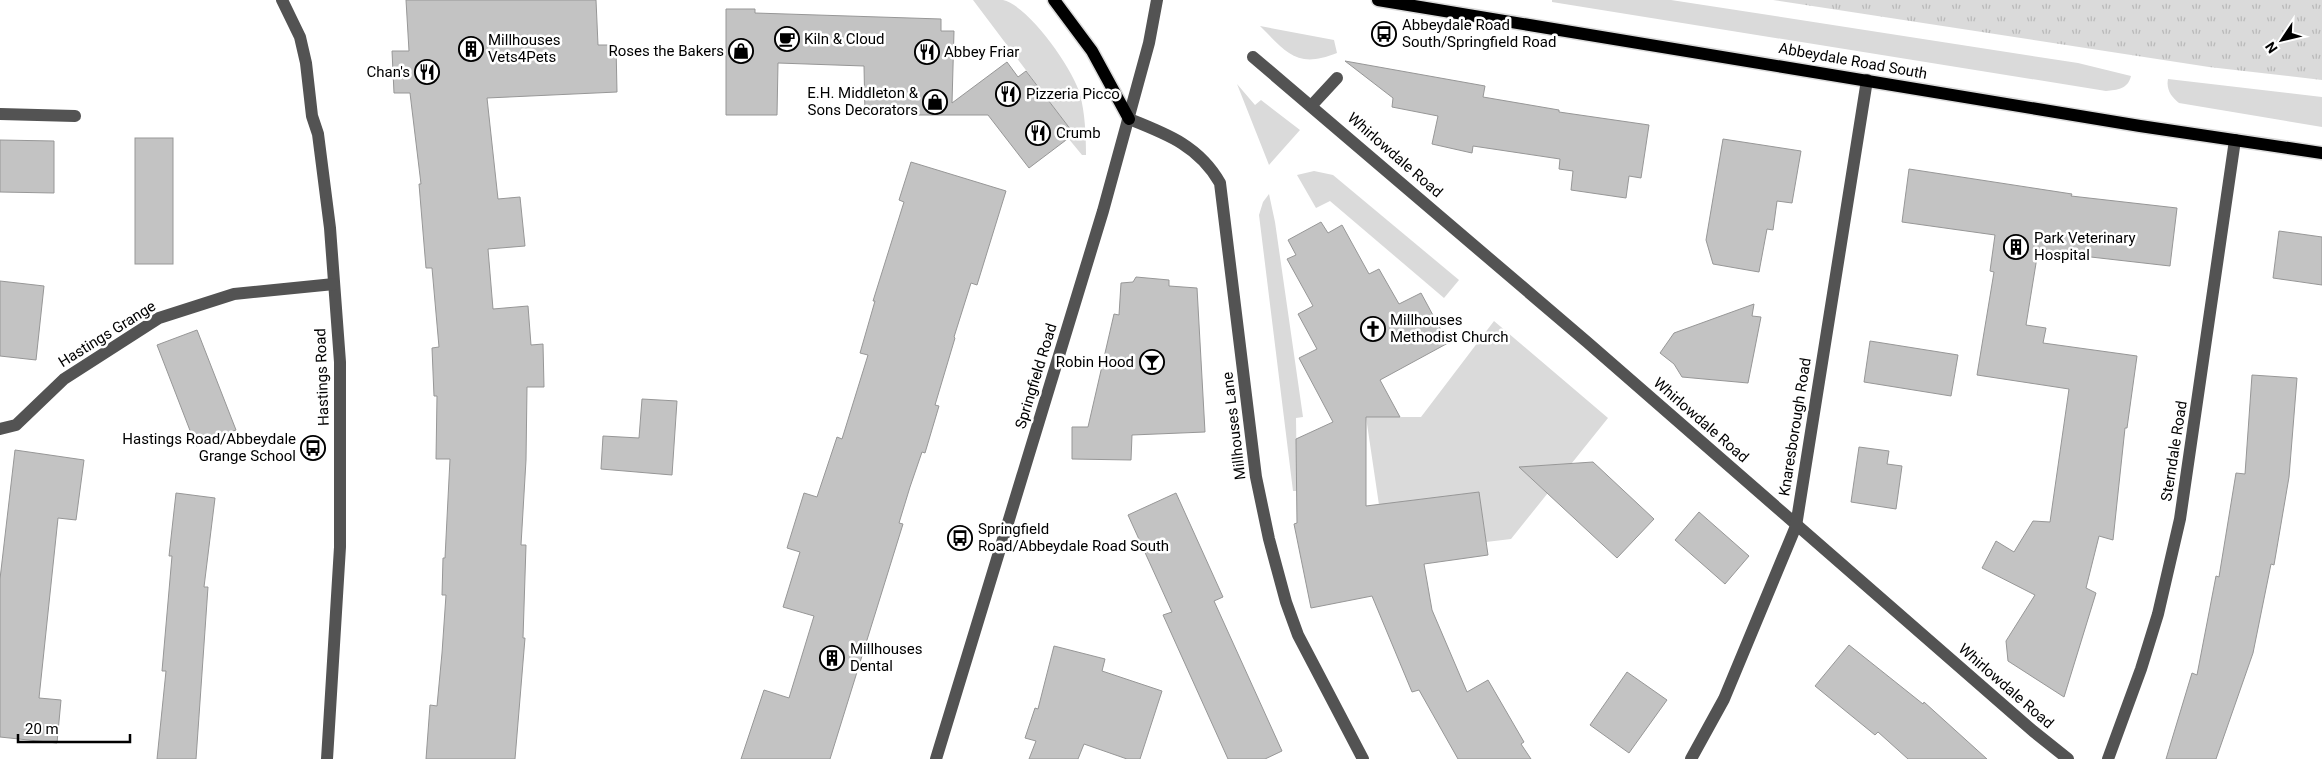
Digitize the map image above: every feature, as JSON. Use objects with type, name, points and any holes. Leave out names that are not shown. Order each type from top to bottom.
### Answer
[{"type":"main road","points":[[1054,0],[1092,51],[1129,119]]},
{"type":"main road","name":"Abbeydale Road South","points":[[1378,0],[2322,153]]},
{"type":"street","name":"Hastings Road","points":[[282,0],[300,37],[306,63],[312,116],[318,134],[330,228],[340,362],[340,547],[327,759]]},
{"type":"street","name":"Springfield Road","points":[[936,759],[1129,119],[1149,42],[1157,0]]},
{"type":"street","name":"Whirlowdale Road","points":[[1253,57],[1312,105],[1796,526],[2068,759]]},
{"type":"street","points":[[1312,105],[1337,78]]},
{"type":"street","name":"Knaresborough Road","points":[[1691,759],[1736,673],[1796,526],[1867,80]]},
{"type":"street","points":[[0,114],[75,116]]},
{"type":"street","name":"Millhouses Lane","points":[[1129,119],[1157,130],[1190,148],[1205,160],[1220,183],[1256,477],[1269,539],[1286,602],[1298,634],[1363,759]]},
{"type":"street","name":"Sterndale Road","points":[[2108,759],[2141,669],[2158,614],[2180,519],[2235,140]]},
{"type":"street","name":"Hastings Grange","points":[[0,429],[16,425],[64,379],[158,318],[234,294],[334,284]]},
{"type":"green space","points":[[973,0],[1003,0],[1013,5],[1025,14],[1049,40],[1069,70],[1080,94],[1085,124],[1086,155],[1082,155],[1068,138],[1074,134]]},
{"type":"green space","points":[[1552,0],[1671,0],[2078,63],[2131,76],[2125,86],[2106,91],[1552,2]]},
{"type":"green space","points":[[1773,0],[2322,0],[2322,80],[2209,67]]},
{"type":"green space","points":[[1260,26],[1334,40],[1337,53],[1323,58],[1302,59],[1286,51]]},
{"type":"green space","points":[[2168,79],[2322,97],[2322,127],[2179,103],[2170,92]]},
{"type":"green space","points":[[1237,84],[1255,105],[1261,100],[1300,130],[1269,165]]},
{"type":"green space","points":[[1314,171],[1333,175],[1459,280],[1444,298],[1330,201],[1316,208],[1297,175]]},
{"type":"green space","points":[[1269,194],[1275,222],[1303,417],[1296,418],[1297,491],[1293,491],[1259,215],[1263,202]]},
{"type":"green space","points":[[1494,321],[1608,418],[1511,539],[1486,542],[1479,492],[1379,505],[1366,417],[1421,417]]},
{"type":"building","points":[[406,0],[596,0],[598,45],[616,45],[617,92],[487,98],[498,199],[520,197],[525,246],[488,249],[493,309],[528,306],[531,345],[543,344],[544,387],[527,387],[526,460],[521,545],[526,545],[523,638],[525,638],[515,759],[426,759],[430,705],[437,706],[442,653],[446,595],[442,595],[443,558],[445,558],[450,459],[436,459],[437,396],[434,396],[432,348],[439,347],[432,268],[426,268],[419,184],[421,184],[410,93],[394,93],[392,51],[409,51]]},
{"type":"building","points":[[726,9],[755,9],[755,13],[941,19],[941,31],[954,31],[952,103],[1007,62],[1018,77],[1026,71],[1074,134],[1029,168],[988,115],[865,115],[864,66],[778,63],[777,115],[726,115]]},
{"type":"building","points":[[1345,61],[1485,86],[1483,97],[1559,110],[1559,112],[1649,125],[1641,178],[1629,176],[1626,198],[1571,190],[1573,171],[1559,169],[1560,159],[1473,146],[1472,153],[1432,144],[1438,116],[1392,107],[1393,98]]},
{"type":"building","points":[[135,138],[173,138],[173,264],[135,264]]},
{"type":"building","points":[[1723,139],[1801,151],[1792,203],[1777,201],[1773,230],[1767,229],[1759,272],[1713,264],[1706,240]]},
{"type":"building","points":[[0,140],[54,141],[54,193],[0,192]]},
{"type":"building","points":[[911,162],[1006,191],[977,285],[971,283],[954,337],[935,405],[939,406],[925,453],[922,452],[910,487],[899,523],[903,524],[830,759],[741,759],[764,690],[789,698],[814,616],[783,607],[800,552],[787,548],[804,493],[817,497],[837,437],[842,439],[868,355],[860,353],[875,301],[873,301],[904,202],[899,200]]},
{"type":"building","points":[[1909,169],[2072,194],[2071,196],[2177,208],[2170,266],[2038,251],[2026,325],[2046,328],[2043,343],[2137,356],[2127,428],[2125,428],[2113,540],[2099,536],[2086,588],[2096,593],[2064,697],[2008,661],[2006,641],[2035,595],[1982,568],[1996,541],[2014,552],[2033,521],[2050,522],[2069,389],[1977,375],[1994,272],[1990,271],[1995,235],[1902,222]]},
{"type":"building","points":[[1321,222],[1328,233],[1342,225],[1369,274],[1379,269],[1399,304],[1421,293],[1448,343],[1380,380],[1400,417],[1366,417],[1366,506],[1479,492],[1488,555],[1424,564],[1432,610],[1467,692],[1488,680],[1524,742],[1521,744],[1531,759],[1458,759],[1419,690],[1412,692],[1372,596],[1311,608],[1294,524],[1297,523],[1296,439],[1333,422],[1299,358],[1317,349],[1298,314],[1313,306],[1287,259],[1296,255],[1288,240]]},
{"type":"building","points":[[2279,231],[2322,237],[2322,285],[2273,278]]},
{"type":"building","name":"Robin Hood","points":[[1136,277],[1169,280],[1169,286],[1197,288],[1205,432],[1132,435],[1131,460],[1072,459],[1072,427],[1088,427],[1114,314],[1119,315],[1121,283],[1133,282]]},
{"type":"building","points":[[0,281],[44,286],[36,360],[0,356]]},
{"type":"building","points":[[1754,304],[1752,316],[1761,317],[1748,383],[1682,377],[1674,364],[1660,353],[1674,333]]},
{"type":"building","points":[[197,330],[236,430],[196,446],[157,345]]},
{"type":"building","points":[[1870,341],[1958,355],[1951,396],[1864,382]]},
{"type":"building","points":[[2252,375],[2297,378],[2289,477],[2274,565],[2271,564],[2253,653],[2216,759],[2166,759],[2192,673],[2197,675],[2216,576],[2219,577],[2236,473],[2245,474]]},
{"type":"building","points":[[642,399],[677,401],[672,475],[601,469],[603,436],[639,438]]},
{"type":"building","points":[[1859,447],[1889,451],[1887,464],[1902,466],[1896,509],[1851,502]]},
{"type":"building","points":[[15,450],[84,460],[76,520],[58,518],[39,698],[61,700],[57,743],[0,737],[0,579]]},
{"type":"building","points":[[1593,462],[1654,519],[1617,558],[1519,467]]},
{"type":"building","points":[[176,493],[215,498],[204,587],[208,587],[196,759],[157,759],[166,671],[162,671],[172,556],[169,556]]},
{"type":"building","points":[[1176,493],[1223,597],[1214,601],[1282,751],[1265,759],[1228,759],[1163,615],[1172,612],[1128,515]]},
{"type":"building","points":[[1699,512],[1749,556],[1725,584],[1675,540]]},
{"type":"building","points":[[1849,645],[1923,704],[1924,702],[1987,759],[1908,759],[1878,732],[1875,735],[1815,686]]},
{"type":"building","points":[[1054,646],[1105,659],[1102,671],[1162,691],[1140,759],[1127,759],[1084,744],[1078,759],[1029,759],[1036,741],[1025,738],[1035,708],[1038,709]]},
{"type":"building","points":[[1627,672],[1667,700],[1629,753],[1590,725]]},
{"type":"place","name":"Abbeydale Road South/Springfield Road","points":[[1384,34]]},
{"type":"place","name":"Kiln & Cloud","points":[[787,39]]},
{"type":"place","name":"Millhouses Vets4Pets","points":[[471,49]]},
{"type":"place","name":"Roses the Bakers","points":[[741,51]]},
{"type":"place","name":"Abbey Friar","points":[[927,52]]},
{"type":"place","name":"Chan's","points":[[427,72]]},
{"type":"place","name":"Pizzeria Picco","points":[[1008,94]]},
{"type":"place","name":"E.H. Middleton & Sons Decorators","points":[[935,102]]},
{"type":"place","name":"Crumb","points":[[1038,133]]},
{"type":"place","name":"Park Veterinary Hospital","points":[[2016,247]]},
{"type":"place","name":"Millhouses Methodist Church","points":[[1373,329]]},
{"type":"place","name":"Robin Hood","points":[[1152,362]]},
{"type":"place","name":"Hastings Road/Abbeydale Grange School","points":[[313,448]]},
{"type":"place","name":"Springfield Road/Abbeydale Road South","points":[[960,538]]},
{"type":"place","name":"Millhouses Dental","points":[[832,658]]}]
